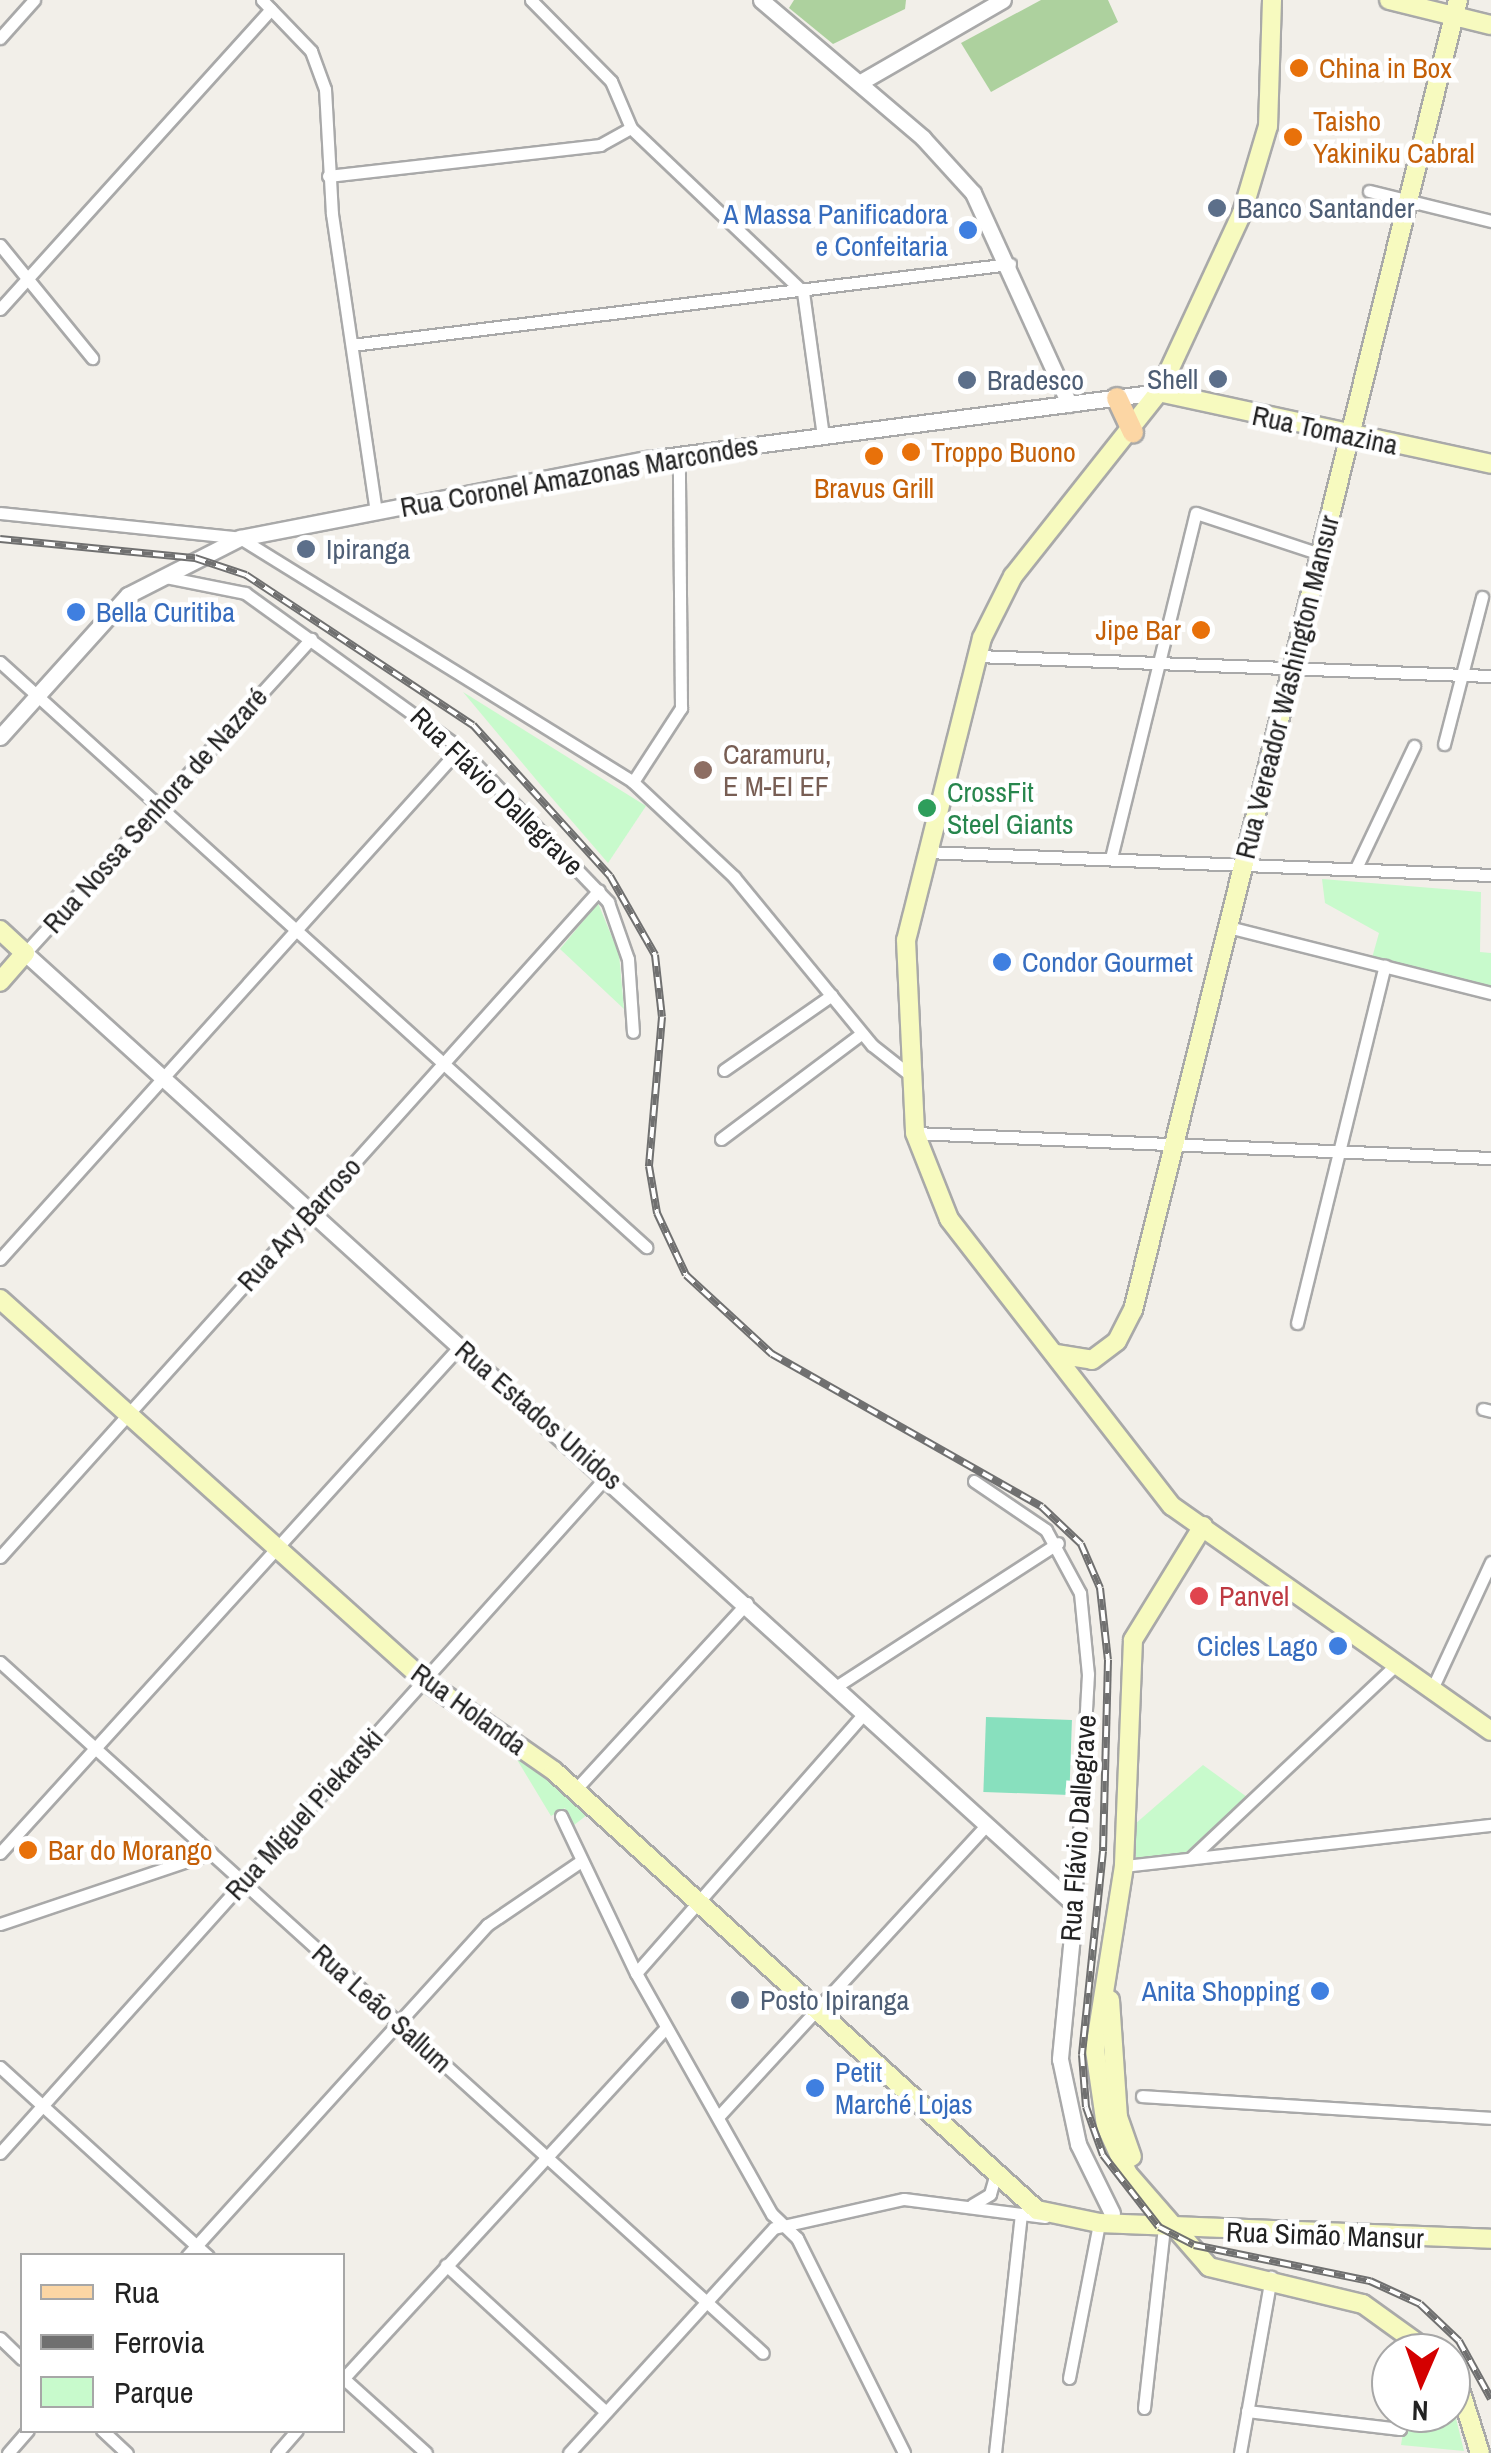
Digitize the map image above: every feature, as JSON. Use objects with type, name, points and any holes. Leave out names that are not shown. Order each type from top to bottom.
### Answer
[{"type":"main road","points":[[1272,0],[1258,172],[1159,392],[1133,433],[1005,588],[977,656],[906,940],[915,1133],[938,1202],[1172,1506],[1491,1731]]},
{"type":"main road","points":[[1389,0],[1456,8],[1491,25]]},
{"type":"main road","name":"Rua Vereador Washington Mansur","points":[[1092,1360],[1129,1322],[1456,8]]},
{"type":"main road","name":"Rua Tomazina","points":[[1159,392],[1350,438],[1491,464]]},
{"type":"main road","points":[[1117,398],[1133,433]]},
{"type":"main road","name":"Rua Estados Unidos","points":[[0,930],[26,953]]},
{"type":"main road","name":"Rua Nossa Senhora de Nazaré","points":[[0,982],[26,953]]},
{"type":"main road","name":"Rua Holanda","points":[[0,1299],[424,1680],[575,1790],[939,2119],[995,2176],[1060,2213]]},
{"type":"main road","points":[[1056,1354],[1092,1360],[1090,1387],[1203,1526]]},
{"type":"main road","name":"Rua Flávio Dallegrave","points":[[1203,1526],[1133,1640],[1124,1866],[1095,2050],[1100,2104],[1115,2150],[1148,2199],[1169,2227],[1212,2261],[1270,2281],[1363,2304],[1404,2333]]},
{"type":"main road","name":"Rua Flávio Dallegrave","points":[[1109,1980],[1124,2142],[1169,2227]]},
{"type":"main road","name":"Rua Holanda","points":[[939,2119],[1060,2213]]},
{"type":"main road","points":[[1139,2220],[1148,2199]]},
{"type":"main road","name":"Rua Simão Mansur","points":[[1060,2213],[1169,2227],[1491,2240]]},
{"type":"main road","name":"Rua Simão Mansur","points":[[1105,2218],[1169,2227]]},
{"type":"main road","name":"Rua Flávio Dallegrave","points":[[1270,2281],[1389,2304],[1422,2333]]},
{"type":"main road","points":[[1471,2425],[1480,2453]]},
{"type":"street","points":[[0,38],[34,0]]},
{"type":"street","points":[[531,0],[611,81],[631,128],[798,287],[822,436]]},
{"type":"street","points":[[760,0],[859,83],[958,175],[1010,264],[1069,404]]},
{"type":"street","points":[[859,83],[1002,0]]},
{"type":"street","points":[[0,309],[266,4],[322,76],[328,176],[376,512]]},
{"type":"street","points":[[328,176],[600,146],[631,128]]},
{"type":"street","points":[[1369,191],[1491,222]]},
{"type":"street","points":[[0,246],[92,358]]},
{"type":"street","points":[[352,345],[798,287],[1010,264]]},
{"type":"street","name":"Rua Coronel Amazonas Marcondes","points":[[0,513],[240,538],[680,454],[1159,392]]},
{"type":"street","points":[[633,782],[681,708],[680,454]]},
{"type":"street","points":[[1110,858],[1196,513],[1320,554]]},
{"type":"street","points":[[0,737],[128,595],[157,576],[240,538],[633,782],[734,876],[862,1033],[910,1075]]},
{"type":"street","name":"Rua Flávio Dallegrave","points":[[157,576],[245,593],[460,748],[599,890],[628,959],[632,1032]]},
{"type":"street","points":[[1444,744],[1482,597]]},
{"type":"street","name":"Rua Nossa Senhora de Nazaré","points":[[26,953],[311,638]]},
{"type":"street","points":[[977,656],[1491,676]]},
{"type":"street","points":[[0,662],[646,1248]]},
{"type":"street","points":[[1357,866],[1414,746]]},
{"type":"street","points":[[0,1259],[460,748]]},
{"type":"street","points":[[926,852],[1491,874]]},
{"type":"street","name":"Rua Ary Barroso","points":[[0,1557],[599,890]]},
{"type":"street","points":[[1228,927],[1491,993]]},
{"type":"street","name":"Rua Estados Unidos","points":[[26,953],[1075,1904]]},
{"type":"street","points":[[1298,1323],[1386,966]]},
{"type":"street","points":[[724,1070],[832,995]]},
{"type":"street","points":[[720,1139],[862,1033]]},
{"type":"street","points":[[915,1133],[1491,1158]]},
{"type":"street","points":[[0,1853],[460,1346]]},
{"type":"street","name":"Rua Miguel Piekarski","points":[[0,2153],[607,1476]]},
{"type":"street","points":[[837,1686],[1058,1543],[974,1481]]},
{"type":"street","name":"Rua Flávio Dallegrave","points":[[1058,1543],[1074,1573],[1088,1646],[1075,1904],[1060,2058],[1078,2144],[1105,2218]]},
{"type":"street","points":[[1432,1689],[1491,1562]]},
{"type":"street","points":[[575,1790],[747,1603]]},
{"type":"street","name":"Rua Leão Sallum","points":[[0,1662],[764,2353]]},
{"type":"street","points":[[1191,1858],[1397,1664]]},
{"type":"street","points":[[636,1974],[865,1712]]},
{"type":"street","points":[[560,1816],[636,1974],[782,2224],[904,2453]]},
{"type":"street","points":[[718,2117],[987,1824]]},
{"type":"street","points":[[1124,1866],[1491,1825]]},
{"type":"street","points":[[0,1924],[211,1853]]},
{"type":"street","points":[[190,2253],[487,1924],[582,1862]]},
{"type":"street","points":[[345,2376],[666,2028]]},
{"type":"street","points":[[0,2067],[205,2253]]},
{"type":"street","points":[[1142,2096],[1491,2118]]},
{"type":"street","points":[[965,2206],[990,2194],[995,2176]]},
{"type":"street","name":"Rua Simão Mansur","points":[[782,2224],[889,2200],[1021,2214],[1060,2213]]},
{"type":"street","points":[[995,2453],[1021,2214]]},
{"type":"street","points":[[1070,2378],[1105,2218]]},
{"type":"street","points":[[569,2453],[706,2301],[782,2224]]},
{"type":"street","points":[[1144,2408],[1169,2227]]},
{"type":"street","points":[[446,2265],[606,2412]]},
{"type":"street","points":[[1240,2453],[1270,2281]]},
{"type":"street","points":[[0,2338],[20,2356]]},
{"type":"street","points":[[345,2380],[426,2453]]},
{"type":"street","points":[[1247,2411],[1371,2426]]},
{"type":"street","points":[[8,2453],[25,2433]]},
{"type":"street","points":[[105,2433],[127,2453]]},
{"type":"street","points":[[276,2453],[294,2433]]},
{"type":"green space","points":[[794,0],[906,0],[905,9],[833,44],[789,8]]},
{"type":"green space","points":[[1041,0],[1108,0],[1118,22],[991,92],[961,43]]},
{"type":"green space","points":[[463,692],[646,806],[608,863],[539,783]]},
{"type":"green space","points":[[1322,879],[1481,892],[1480,952],[1491,953],[1491,986],[1372,958],[1379,933],[1325,903]]},
{"type":"green space","points":[[598,903],[619,954],[624,1009],[560,949]]},
{"type":"green space","points":[[986,1717],[1072,1720],[1069,1795],[983,1792]]},
{"type":"green space","points":[[513,1753],[587,1815],[574,1825],[565,1808],[551,1816]]},
{"type":"green space","points":[[1203,1765],[1247,1797],[1183,1855],[1136,1859],[1135,1824]]},
{"type":"green space","points":[[1403,2433],[1460,2433],[1464,2451],[1401,2445]]},
{"type":"railway","points":[[0,539],[195,558],[246,575],[473,725],[610,876],[655,955],[662,1017],[649,1166],[657,1213],[686,1275],[772,1354],[1042,1507],[1081,1544],[1100,1588],[1108,1660],[1103,1851],[1082,2055],[1086,2107],[1103,2155],[1159,2227],[1194,2245],[1370,2281],[1420,2304],[1459,2341],[1491,2399]]},
{"type":"place","name":"China in Box","points":[[1299,68]]},
{"type":"place","name":"Taisho Yakiniku Cabral","points":[[1293,137]]},
{"type":"place","name":"Banco Santander","points":[[1217,208]]},
{"type":"place","name":"A Massa Panificadora e Confeitaria","points":[[968,230]]},
{"type":"place","name":"Shell","points":[[1218,379]]},
{"type":"place","name":"Bradesco","points":[[967,380]]},
{"type":"place","name":"Troppo Buono","points":[[911,452]]},
{"type":"place","name":"Bravus Grill","points":[[874,456]]},
{"type":"place","name":"Ipiranga","points":[[306,549]]},
{"type":"place","name":"Bella Curitiba","points":[[76,612]]},
{"type":"place","name":"Jipe Bar","points":[[1201,630]]},
{"type":"place","name":"Caramuru, E M-EI EF","points":[[703,770]]},
{"type":"place","name":"CrossFit Steel Giants","points":[[927,808]]},
{"type":"place","name":"Condor Gourmet","points":[[1002,962]]},
{"type":"place","name":"Panvel","points":[[1199,1596]]},
{"type":"place","name":"Cicles Lago","points":[[1338,1646]]},
{"type":"place","name":"Bar do Morango","points":[[28,1850]]},
{"type":"place","name":"Anita Shopping","points":[[1320,1991]]},
{"type":"place","name":"Posto Ipiranga","points":[[740,2000]]},
{"type":"place","name":"Petit Marché Lojas","points":[[815,2088]]}]
